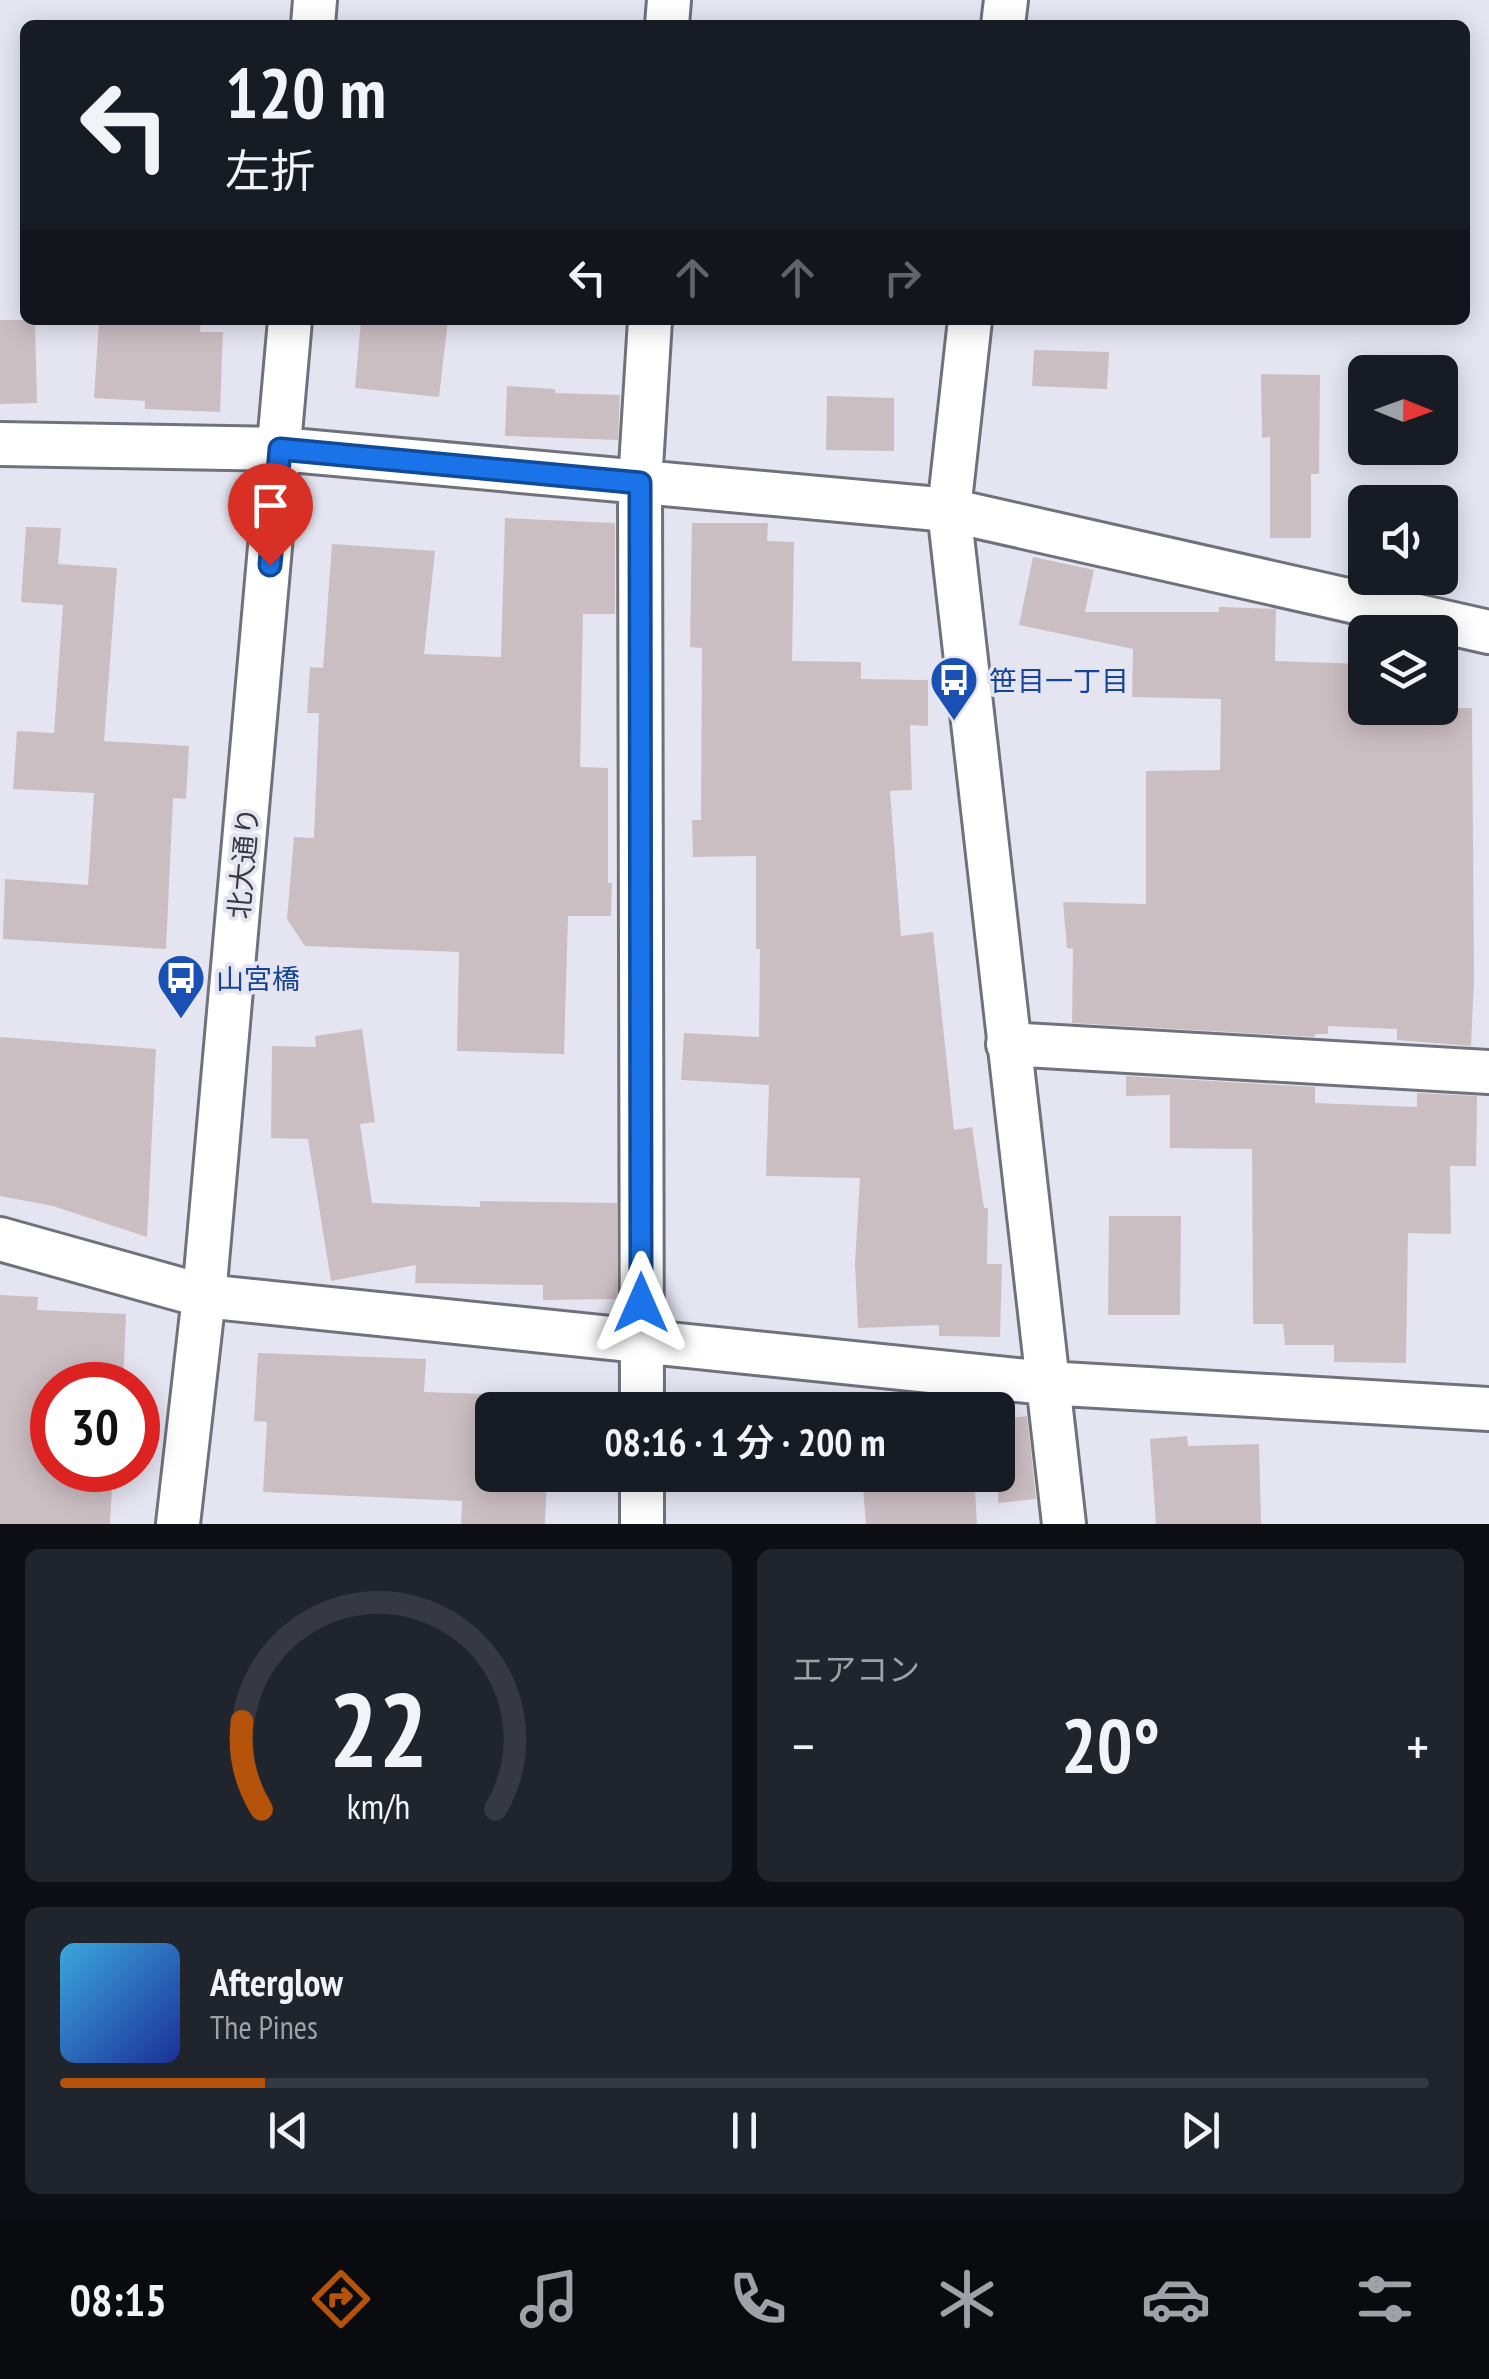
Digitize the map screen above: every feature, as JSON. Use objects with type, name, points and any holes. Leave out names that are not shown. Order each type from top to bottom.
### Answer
[{"type":"street","name":"北大通り","points":[[178,1524],[204,1296],[290,325]]},
{"type":"street","points":[[642,1392],[640,483],[650,325]]},
{"type":"street","points":[[969,325],[949,510],[1064,1524]]},
{"type":"street","points":[[0,444],[280,449],[949,510],[1489,632]]},
{"type":"street","points":[[1008,1044],[1489,1072]]},
{"type":"street","points":[[0,1239],[204,1296],[1046,1383],[1489,1409]]},
{"type":"street","points":[[642,1492],[642,1524]]},
{"type":"building","points":[[0,320],[35,325],[37,403],[0,404]]},
{"type":"building","points":[[99,325],[201,325],[200,332],[223,332],[220,412],[145,409],[145,401],[94,398]]},
{"type":"building","points":[[361,325],[447,325],[439,397],[355,388]]},
{"type":"building","points":[[1034,350],[1109,352],[1107,389],[1032,386]]},
{"type":"building","points":[[1261,374],[1320,375],[1319,474],[1311,474],[1311,538],[1270,538],[1270,437],[1262,438]]},
{"type":"building","points":[[507,386],[555,389],[555,393],[620,395],[618,440],[505,436]]},
{"type":"building","points":[[827,396],[894,398],[894,451],[826,450]]},
{"type":"building","points":[[505,518],[615,523],[615,614],[583,614],[580,767],[608,768],[611,916],[568,916],[564,1054],[457,1051],[459,952],[305,946],[287,919],[294,837],[314,838],[319,713],[307,713],[310,667],[323,668],[332,544],[435,551],[424,654],[501,657]]},
{"type":"building","points":[[692,523],[768,523],[767,541],[794,542],[792,661],[861,662],[861,679],[928,680],[928,726],[910,725],[912,790],[890,791],[901,936],[933,932],[954,1130],[972,1127],[984,1208],[988,1208],[987,1264],[1002,1264],[1000,1337],[939,1336],[939,1325],[858,1328],[855,1264],[860,1178],[766,1176],[769,1085],[681,1080],[684,1033],[759,1037],[756,856],[693,857],[692,820],[701,820],[702,648],[690,647]]},
{"type":"building","points":[[26,527],[61,528],[58,564],[117,568],[104,741],[189,746],[186,799],[173,798],[166,949],[3,939],[5,879],[88,885],[94,793],[13,789],[17,731],[54,733],[63,605],[21,602]]},
{"type":"building","points":[[1033,557],[1094,570],[1085,612],[1276,609],[1275,661],[1348,663],[1348,725],[1458,725],[1458,708],[1472,708],[1471,1046],[1397,1040],[1397,1029],[1328,1026],[1328,1034],[1315,1037],[1072,1023],[1073,949],[1067,948],[1063,902],[1146,904],[1146,771],[1220,770],[1221,699],[1132,697],[1133,649],[1019,625]]},
{"type":"building","points":[[362,1029],[375,1122],[360,1124],[372,1203],[480,1207],[480,1201],[617,1203],[617,1299],[543,1300],[543,1285],[415,1283],[416,1265],[331,1281],[308,1139],[271,1138],[272,1046],[316,1047],[315,1036]]},
{"type":"building","points":[[0,1037],[156,1049],[147,1237],[53,1206],[0,1196]]},
{"type":"building","points":[[1126,1076],[1315,1087],[1315,1103],[1417,1107],[1417,1093],[1477,1096],[1476,1166],[1450,1166],[1451,1234],[1408,1233],[1406,1363],[1334,1362],[1334,1345],[1285,1345],[1283,1324],[1253,1324],[1252,1149],[1170,1148],[1170,1095],[1126,1096]]},
{"type":"building","points":[[1109,1216],[1181,1216],[1180,1315],[1108,1315]]},
{"type":"building","points":[[0,1295],[38,1297],[37,1310],[126,1314],[124,1362],[30,1362],[30,1492],[112,1492],[110,1524],[0,1524]]},
{"type":"building","points":[[258,1353],[426,1359],[424,1392],[475,1394],[475,1492],[546,1492],[545,1524],[461,1524],[462,1501],[263,1492],[267,1422],[254,1421]]},
{"type":"building","points":[[1027,1416],[1036,1499],[998,1503],[998,1492],[1015,1492],[1015,1418]]},
{"type":"building","points":[[1187,1436],[1188,1446],[1259,1444],[1261,1524],[1156,1524],[1150,1439]]},
{"type":"building","points":[[863,1492],[975,1492],[977,1524],[866,1524]]},
{"type":"place","name":"笹目一丁目","points":[[954,722]]},
{"type":"place","name":"山宮橋","points":[[181,1020]]},
{"type":"route","points":[[270,565],[280,449],[640,483],[641,1303]]}]
